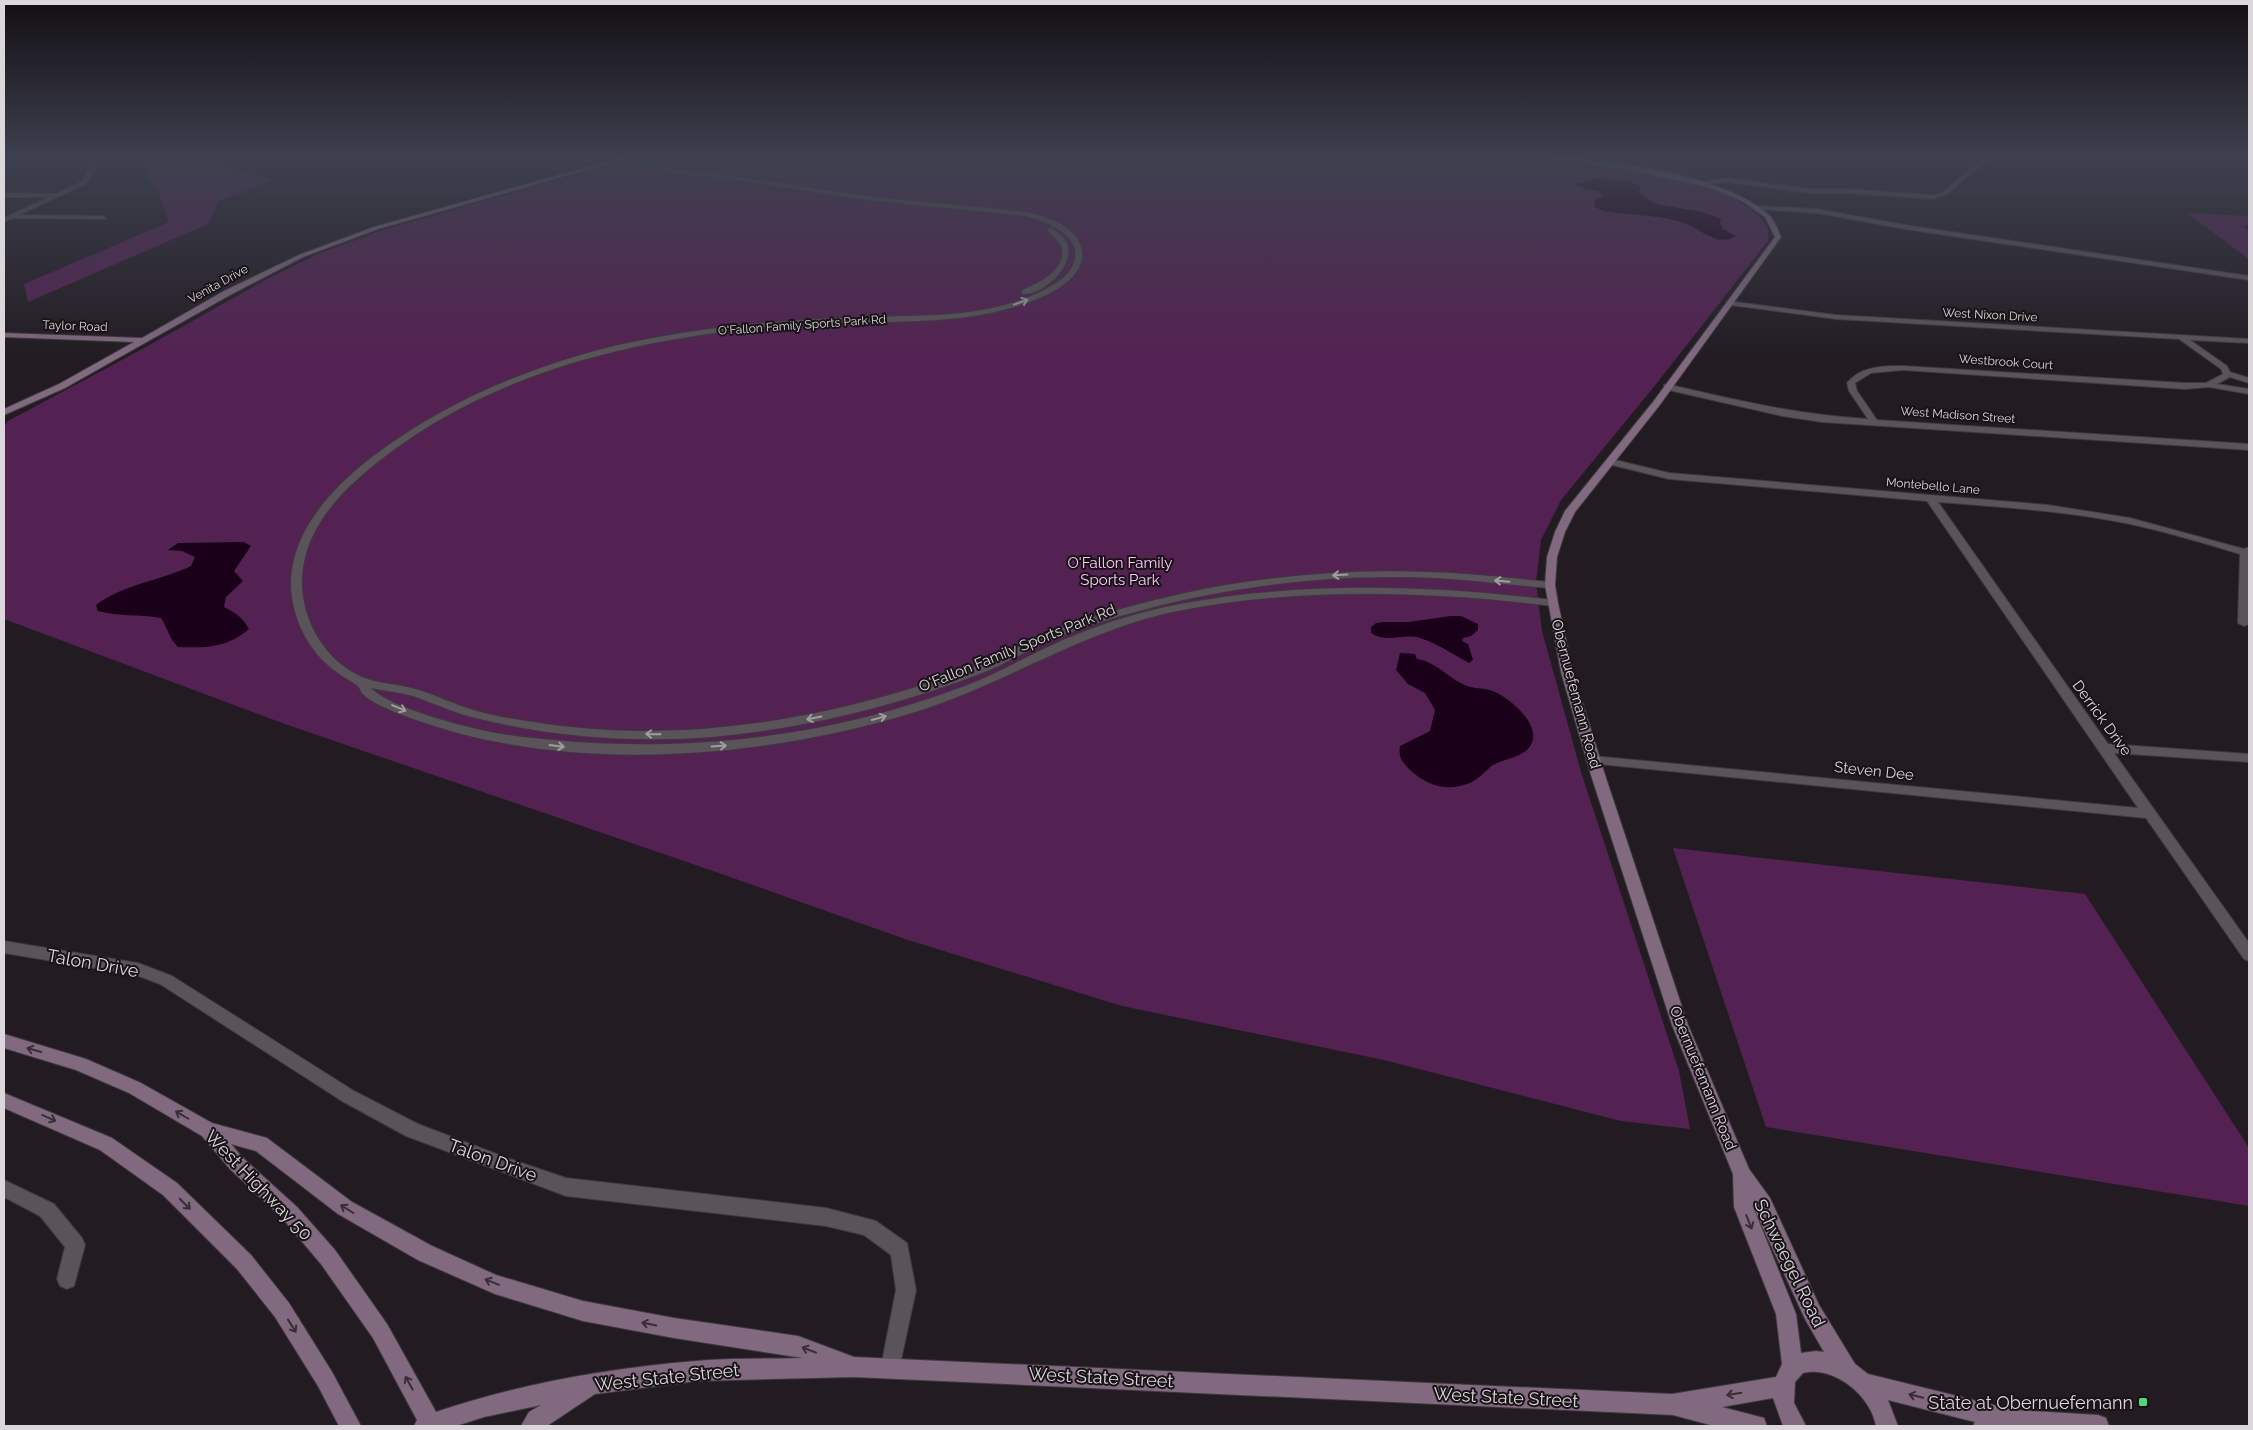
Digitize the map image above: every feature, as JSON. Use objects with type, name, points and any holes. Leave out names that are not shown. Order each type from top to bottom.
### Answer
[{"type":"street","name":"Venita Drive","points":[[4,412],[62,386],[272,269],[336,242],[392,224]]},
{"type":"street","name":"O'Fallon Family Sports Park Rd","points":[[1037,224],[1062,239],[1067,252],[1060,269],[1042,283],[1009,298],[956,312],[904,318],[736,328],[638,344],[569,362],[513,382],[458,406],[411,432],[365,467],[330,502],[307,536],[301,551],[296,575],[300,612],[318,648],[330,662],[361,681],[416,693],[473,714],[558,730],[668,734],[725,731],[789,723],[891,699],[987,666],[1052,635],[1095,620],[1169,600],[1274,581],[1364,574],[1443,575],[1550,585]]},
{"type":"street","name":"O'Fallon Family Sports Park Rd","points":[[904,318],[946,318],[980,313],[1009,306],[1048,290],[1074,271],[1080,255],[1078,246],[1068,233],[1053,224]]},
{"type":"street","name":"Obernuefemann Road","points":[[1742,1174],[1680,1025],[1593,760],[1567,672],[1550,585],[1552,557],[1560,532],[1570,511],[1611,462],[1668,387],[1778,237],[1777,228],[1773,224]]},
{"type":"street","points":[[1887,224],[2249,278]]},
{"type":"street","name":"West Nixon Drive","points":[[1730,303],[1836,318],[2249,341]]},
{"type":"street","name":"Taylor Road","points":[[4,335],[146,340]]},
{"type":"street","points":[[2181,337],[2224,368],[2228,374],[2249,381]]},
{"type":"street","name":"Westbrook Court","points":[[1874,422],[1853,391],[1851,383],[1856,377],[1865,372],[1882,369],[1903,368],[2185,386],[2210,385],[2249,391]]},
{"type":"street","name":"Westbrook Court","points":[[2210,385],[2228,374]]},
{"type":"street","name":"West Madison Street","points":[[1668,387],[1804,417],[2249,447]]},
{"type":"street","name":"Montebello Lane","points":[[1611,462],[1669,476],[2048,508],[2130,521],[2248,552]]},
{"type":"street","name":"Derrick Drive","points":[[1931,499],[1982,575],[2152,814],[2249,955]]},
{"type":"street","points":[[2244,623],[2248,552]]},
{"type":"street","name":"O'Fallon Family Sports Park Rd","points":[[361,681],[371,696],[414,714],[449,727],[524,742],[566,748],[615,750],[743,745],[846,727],[896,714],[973,687],[1056,647],[1121,622],[1188,606],[1290,594],[1378,590],[1479,595],[1552,603]]},
{"type":"street","points":[[2104,748],[2249,758]]},
{"type":"street","name":"Steven Dee","points":[[1593,760],[2152,814]]},
{"type":"street","name":"Talon Drive","points":[[4,947],[138,969],[166,980],[348,1096],[412,1130],[566,1188],[826,1218],[869,1227],[900,1250],[906,1290],[891,1367]]},
{"type":"street","name":"West Highway 50","points":[[4,1042],[80,1064],[135,1088],[208,1130],[236,1163],[290,1213],[328,1258],[380,1331],[429,1425]]},
{"type":"street","points":[[4,1100],[106,1144],[170,1188],[244,1262],[282,1310],[325,1379],[350,1426]]},
{"type":"street","points":[[208,1130],[261,1144],[345,1208],[425,1253],[494,1284],[583,1311],[674,1328],[798,1346],[854,1367]]},
{"type":"street","name":"Schwaegel Road","points":[[1742,1174],[1743,1207],[1786,1314],[1793,1367]]},
{"type":"street","name":"Schwaegel Road","points":[[1742,1174],[1763,1204],[1812,1312],[1855,1377],[1879,1402],[1887,1426]]},
{"type":"street","points":[[4,1188],[47,1210],[75,1245],[67,1279]]},
{"type":"street","points":[[1795,1426],[1783,1403],[1782,1386],[1786,1375],[1793,1367],[1804,1362],[1818,1361],[1832,1364],[1855,1377],[2014,1421],[2098,1426]]},
{"type":"street","name":"West State Street","points":[[429,1425],[484,1406],[594,1384],[697,1371],[891,1367],[1672,1405],[1782,1386]]},
{"type":"street","points":[[532,1426],[537,1420],[594,1384]]},
{"type":"street","points":[[1672,1405],[1756,1426]]},
{"type":"street","points":[[1984,1426],[2014,1421]]},
{"type":"green space","points":[[165,224],[208,224],[28,302],[24,284]]},
{"type":"green space","name":"O'Fallon Family Sports Park","points":[[405,224],[1763,224],[1768,229],[1768,241],[1657,383],[1561,500],[1541,540],[1536,582],[1542,631],[1581,772],[1679,1071],[1690,1129],[1621,1121],[1384,1060],[1122,1006],[905,939],[285,724],[4,619],[4,427],[8,421],[267,279],[320,253]]},
{"type":"green space","points":[[2201,224],[2249,224],[2243,226],[2249,231],[2249,259]]},
{"type":"green space","points":[[1673,848],[2085,894],[2249,1148],[2249,1206],[1766,1127]]},
{"type":"shaded area","points":[[1685,224],[1720,224],[1723,229],[1736,236],[1724,240],[1713,238]]},
{"type":"shaded area","points":[[244,542],[251,546],[234,571],[243,581],[226,597],[224,607],[244,621],[249,629],[233,640],[216,646],[178,647],[161,618],[98,611],[96,605],[118,592],[191,566],[195,557],[182,551],[168,550],[178,543]]},
{"type":"shaded area","points":[[1461,616],[1478,624],[1478,630],[1471,636],[1463,638],[1462,641],[1468,644],[1473,660],[1469,663],[1439,646],[1420,638],[1383,638],[1371,633],[1371,627],[1376,623],[1409,622]]},
{"type":"shaded area","points":[[1400,653],[1415,654],[1417,659],[1431,664],[1457,681],[1473,688],[1490,690],[1507,699],[1523,714],[1533,732],[1533,741],[1528,749],[1493,765],[1472,782],[1455,787],[1438,786],[1416,775],[1400,756],[1400,746],[1430,731],[1435,710],[1425,693],[1408,684],[1396,670]]},
{"type":"place","name":"State at Obernuefemann","points":[[2143,1402]]}]
